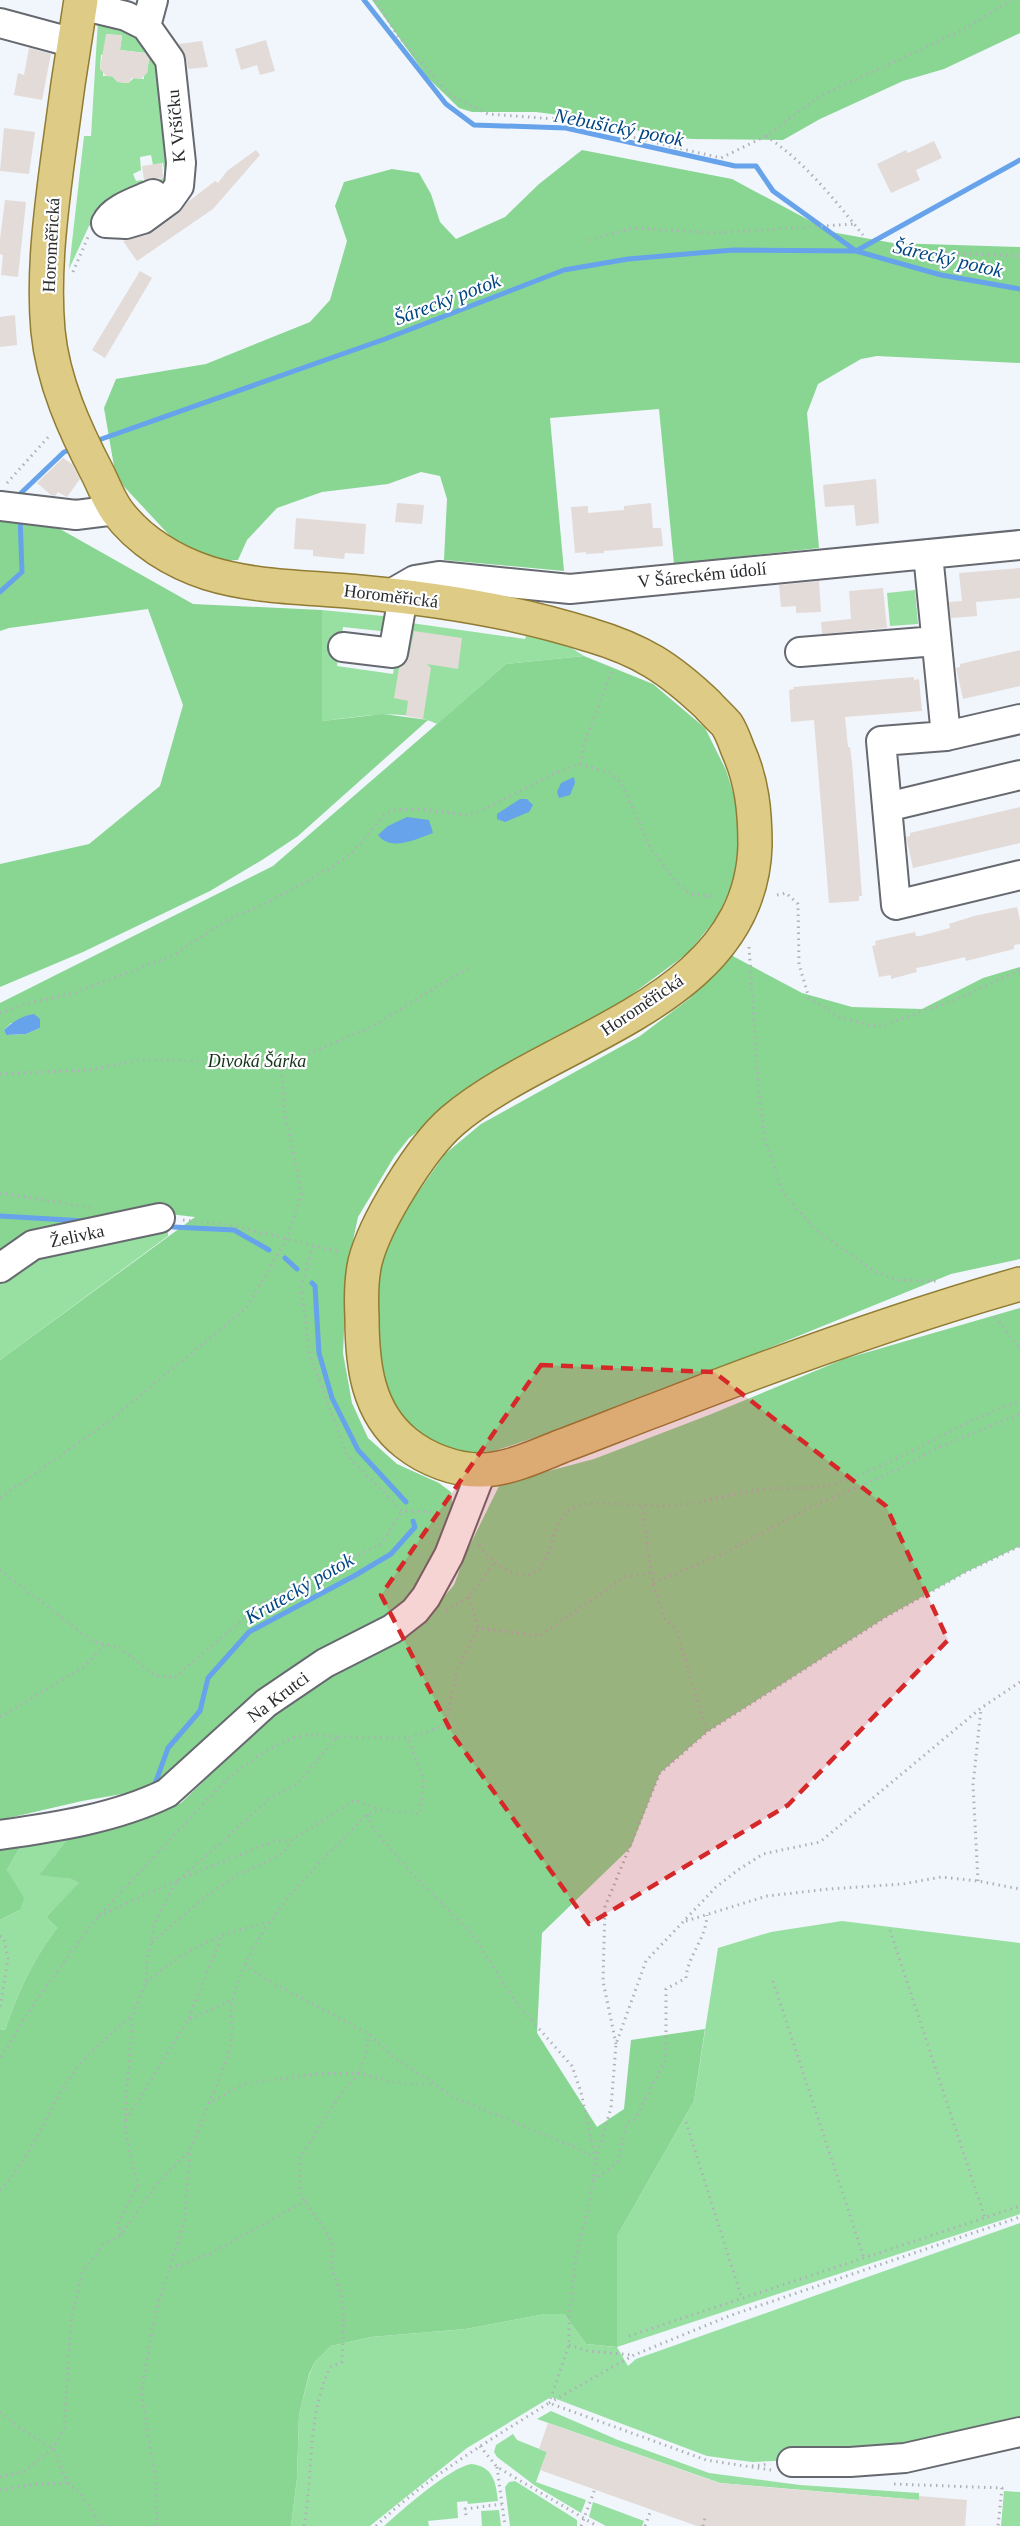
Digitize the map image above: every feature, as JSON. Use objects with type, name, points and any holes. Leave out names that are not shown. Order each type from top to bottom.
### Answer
[{"type":"main road","name":"Horoměřická","points":[[81,3],[49,226],[48,332],[73,439],[116,510],[139,534],[165,554],[211,574],[249,582],[396,596],[505,611],[544,620],[637,650],[684,682],[726,723],[746,768],[755,811],[754,860],[745,903],[734,924],[721,941],[676,986],[621,1022],[523,1075],[448,1124],[430,1142],[378,1225],[366,1257],[361,1285],[362,1348],[370,1390],[386,1424],[411,1448],[445,1465],[482,1470],[525,1461],[736,1379],[975,1297],[1020,1284]]},
{"type":"street","name":"K Vršíčku","points":[[81,3],[126,16],[149,13],[170,60],[181,163],[179,186],[169,200],[143,219],[126,224],[106,224]]},
{"type":"street","points":[[0,23],[74,43]]},
{"type":"street","points":[[106,224],[109,217],[153,194]]},
{"type":"street","points":[[9,503],[76,515],[116,510]]},
{"type":"street","name":"V Šáreckém údolí","points":[[396,596],[415,580],[439,576],[570,589],[1020,545]]},
{"type":"street","points":[[928,554],[946,736]]},
{"type":"street","points":[[343,647],[393,653],[396,596]]},
{"type":"street","points":[[800,652],[936,641]]},
{"type":"street","points":[[1020,719],[946,736],[881,741],[896,905],[1020,875]]},
{"type":"street","points":[[887,807],[1020,775]]},
{"type":"street","name":"Želivka","points":[[0,1268],[33,1245],[160,1218]]},
{"type":"street","name":"Na Krutci","points":[[0,1835],[109,1814],[151,1801],[167,1793],[266,1702],[325,1663],[392,1629],[415,1611],[438,1578],[482,1470]]},
{"type":"street","points":[[784,2467],[905,2458],[1020,2432]]},
{"type":"path","points":[[375,0],[398,36],[451,96],[488,114],[555,119],[721,158],[766,136],[820,96],[963,30],[1011,0]]},
{"type":"path","points":[[766,136],[792,153],[817,178],[863,235]]},
{"type":"path","points":[[71,276],[91,231],[106,224]]},
{"type":"path","points":[[590,240],[633,228],[715,233],[854,224]]},
{"type":"path","points":[[892,251],[1020,256]]},
{"type":"path","points":[[9,503],[73,439]]},
{"type":"path","points":[[580,764],[585,741],[622,644]]},
{"type":"path","points":[[0,1013],[21,1005],[74,993],[174,956],[229,919],[267,903],[332,867],[351,854],[384,815],[395,810],[421,809],[466,814],[482,810],[554,774],[580,764],[609,773],[621,783],[651,849],[677,883],[690,894],[717,897]]},
{"type":"path","points":[[777,895],[786,893],[798,904],[800,964],[809,998],[839,1017],[878,1027],[955,1000],[1020,970]]},
{"type":"path","points":[[734,924],[747,937],[752,972],[759,1094],[765,1140],[783,1193],[818,1232],[876,1272],[898,1280],[944,1282]]},
{"type":"path","points":[[0,1074],[89,1070],[144,1059],[282,1065],[371,1027],[468,968]]},
{"type":"path","points":[[0,1498],[108,1422],[246,1308],[287,1239],[302,1193],[284,1110],[282,1065]]},
{"type":"path","points":[[975,1297],[1005,1327],[1020,1348]]},
{"type":"path","points":[[461,1526],[494,1563],[513,1573],[524,1575],[535,1573],[543,1564],[556,1528],[574,1507],[592,1503],[642,1507],[687,1505],[764,1489],[828,1486],[856,1478],[990,1411],[1020,1401]]},
{"type":"path","points":[[653,1583],[720,1555],[813,1506],[899,1469],[937,1448],[1020,1414]]},
{"type":"path","points":[[642,1507],[653,1583],[664,1618],[676,1629],[707,1732]]},
{"type":"path","points":[[0,1570],[92,1641],[120,1648],[154,1675],[174,1678],[266,1600],[381,1544],[402,1511]]},
{"type":"path","points":[[616,2044],[603,1981],[605,1907],[660,1773],[707,1732],[886,1617],[966,1572],[1020,1546]]},
{"type":"path","points":[[415,1611],[432,1619],[469,1597],[494,1563]]},
{"type":"path","points":[[478,1628],[539,1636],[625,1576],[652,1572]]},
{"type":"path","points":[[1,2057],[33,2005],[98,1917],[226,1779],[251,1760],[293,1739],[307,1735],[408,1738],[446,1725],[457,1671],[478,1628],[469,1597]]},
{"type":"path","points":[[0,1717],[85,1666],[105,1644]]},
{"type":"path","points":[[549,2403],[569,2344],[569,2315],[576,2256],[596,2158],[611,2108],[616,2044],[646,1961],[716,1887],[763,1854],[820,1842],[981,1708],[1020,1682]]},
{"type":"path","points":[[978,1881],[973,1785],[981,1708]]},
{"type":"path","points":[[121,2235],[118,2223],[138,2186],[125,2122],[133,2014],[146,1982],[150,1943],[155,1922],[173,1887],[180,1879],[272,1798],[297,1784],[337,1737]]},
{"type":"path","points":[[150,1943],[209,1894],[237,1875],[283,1852],[292,1840],[356,1800],[381,1810],[420,1814],[424,1779],[408,1738]]},
{"type":"path","points":[[157,2526],[156,2483],[141,2392],[156,2311],[184,2223],[190,2150],[232,2040],[232,2000],[245,1964],[269,1922],[295,1888],[367,1814],[381,1810]]},
{"type":"path","points":[[367,1814],[375,1831],[396,1855],[472,1934],[518,2005],[572,2066],[581,2092],[596,2158]]},
{"type":"path","points":[[98,1917],[180,1879],[274,1841],[292,1840]]},
{"type":"path","points":[[683,1922],[767,1896],[903,1884],[941,1877],[1020,1889]]},
{"type":"path","points":[[593,2180],[617,2163],[627,2123],[635,2120],[645,2097],[658,2078],[666,2059],[666,1989],[686,1978],[687,1965],[706,1927],[706,1915]]},
{"type":"path","points":[[146,1982],[176,1958],[196,1946],[222,1935],[269,1922]]},
{"type":"path","points":[[890,1930],[985,2218]]},
{"type":"path","points":[[125,2122],[188,2020],[222,1935]]},
{"type":"path","points":[[0,1936],[4,1939],[8,1959],[0,2008]]},
{"type":"path","points":[[245,1964],[262,1977],[369,2034],[392,2056],[455,2098],[596,2158]]},
{"type":"path","points":[[773,1981],[864,2258]]},
{"type":"path","points":[[188,2020],[232,2000]]},
{"type":"path","points":[[0,2190],[13,2177],[76,2068],[133,2014]]},
{"type":"path","points":[[304,2526],[312,2423],[322,2384],[330,2367],[342,2362],[344,2314],[342,2297],[331,2266],[333,2250],[329,2236],[300,2194],[300,2158],[337,2099],[358,2073],[366,2053],[369,2034]]},
{"type":"path","points":[[209,2103],[243,2084],[284,2078],[358,2073],[390,2082],[434,2085]]},
{"type":"path","points":[[686,2122],[742,2299]]},
{"type":"path","points":[[0,2476],[24,2471],[53,2448],[64,2428],[71,2321],[82,2273],[103,2245],[121,2235],[156,2185],[190,2150]]},
{"type":"path","points":[[170,2268],[210,2254],[305,2201]]},
{"type":"path","points":[[629,2336],[1020,2206]]},
{"type":"path","points":[[376,2526],[407,2499],[480,2446],[549,2403],[634,2355],[729,2316],[1020,2217]]},
{"type":"path","points":[[569,2344],[588,2351],[634,2355]]},
{"type":"path","points":[[549,2403],[705,2460],[784,2467]]},
{"type":"path","points":[[0,2412],[21,2429],[53,2448],[68,2483],[80,2493],[102,2526]]},
{"type":"path","points":[[480,2446],[497,2467],[597,2526]]},
{"type":"path","points":[[497,2467],[505,2526]]},
{"type":"path","points":[[0,2490],[35,2484],[68,2483]]},
{"type":"path","points":[[885,2483],[1002,2488],[998,2526]]},
{"type":"path","points":[[581,2526],[594,2489]]},
{"type":"path","points":[[466,2515],[465,2509],[502,2504]]},
{"type":"path","points":[[645,2526],[651,2510]]},
{"type":"path","points":[[703,2526],[705,2518]]},
{"type":"highlighted area","points":[[541,1365],[714,1372],[886,1506],[948,1640],[788,1805],[589,1924],[453,1735],[381,1595]]},
{"type":"green space","points":[[372,0],[1020,0],[1020,33],[944,69],[903,81],[820,119],[783,140],[693,139],[666,137],[583,118],[536,112],[472,112],[459,108],[428,78]]},
{"type":"green space","points":[[98,20],[124,27],[154,47],[173,184],[89,226],[69,269],[84,136],[91,136]],"holes":[[[107,34],[122,36],[120,50],[146,53],[149,59],[144,79],[134,78],[128,83],[118,82],[112,76],[103,76],[103,71],[100,69],[101,55],[105,54]],[[151,155],[153,165],[163,163],[166,178],[146,183],[142,180],[136,181],[133,174],[141,170],[140,157]]]},
{"type":"green space","points":[[582,150],[732,179],[831,232],[893,243],[1020,247],[1020,363],[877,356],[861,359],[818,384],[807,413],[819,548],[674,564],[659,409],[550,418],[564,571],[444,560],[447,499],[440,476],[421,472],[388,484],[322,492],[277,508],[247,540],[238,560],[222,561],[209,557],[171,537],[116,478],[104,408],[116,379],[206,364],[310,322],[330,300],[347,241],[335,206],[344,182],[392,169],[419,173],[431,194],[440,222],[456,239],[505,217],[539,184]]},
{"type":"green space","points":[[0,520],[53,525],[193,604],[322,610],[322,721],[383,714],[428,720],[298,836],[262,860],[210,891],[83,952],[0,987],[0,864],[89,844],[160,786],[183,705],[148,609],[0,631]]},
{"type":"green space","points":[[915,590],[918,624],[890,626],[887,593]]},
{"type":"green space","points":[[322,610],[393,617],[404,622],[525,639],[526,636],[556,638],[584,656],[506,664],[437,724],[409,716],[395,715],[322,721]],"holes":[[[343,627],[399,633],[393,674],[337,666]]]},
{"type":"green space","name":"Divoká Šárka","points":[[584,656],[653,684],[705,728],[726,770],[737,805],[740,842],[732,884],[718,916],[688,953],[627,998],[445,1111],[409,1138],[394,1157],[358,1217],[347,1269],[343,1353],[352,1403],[368,1438],[397,1464],[439,1483],[451,1492],[454,1516],[419,1592],[162,1787],[82,1801],[0,1820],[0,1360],[195,1217],[126,1209],[0,1259],[0,1003],[273,866],[506,664]],"holes":[[[11,1023],[40,1028],[26,1034],[6,1035],[4,1030]]]},
{"type":"green space","points":[[729,954],[802,993],[852,1007],[922,1009],[983,978],[1020,967],[1020,1259],[951,1274],[606,1414],[494,1451],[456,1454],[427,1443],[396,1420],[384,1388],[375,1327],[380,1261],[400,1218],[445,1154],[481,1124],[640,1036],[689,999]]},
{"type":"green space","points":[[168,1230],[168,1236],[0,1360],[0,1276],[40,1248]]},
{"type":"green space","points":[[1020,1308],[1020,1546],[966,1572],[886,1617],[707,1732],[660,1773],[631,1847],[542,1933],[537,2033],[597,2127],[624,2109],[631,2040],[705,2029],[694,2101],[617,2236],[617,2347],[586,2344],[564,2314],[545,2314],[466,2329],[371,2337],[331,2346],[315,2362],[309,2374],[299,2415],[297,2478],[291,2526],[0,2526],[0,2029],[5,2030],[27,1977],[40,1952],[57,1928],[46,1917],[79,1883],[71,1879],[39,1875],[73,1832],[144,1818],[181,1803],[277,1710],[335,1671],[423,1621],[454,1585],[466,1553],[500,1484],[594,1459],[709,1415],[844,1359]]},
{"type":"green space","points":[[73,1832],[40,1874],[71,1879],[80,1883],[46,1917],[57,1928],[40,1952],[27,1977],[5,2030],[0,2029],[0,1920],[20,1910],[7,1870],[22,1844]]},
{"type":"green space","points":[[22,1844],[7,1870],[24,1898],[20,1910],[0,1920],[0,1848]]},
{"type":"green space","points":[[842,1921],[1020,1943],[1020,2214],[617,2347],[628,2366],[636,2359],[1020,2223],[1020,2428],[849,2458],[752,2462],[707,2456],[551,2397],[467,2448],[370,2526],[291,2526],[297,2478],[299,2415],[309,2375],[315,2362],[331,2346],[371,2337],[466,2329],[545,2314],[564,2314],[586,2344],[616,2347],[617,2236],[694,2101],[718,1948],[771,1932]]},
{"type":"green space","points":[[551,2411],[618,2440],[709,2473],[800,2485],[919,2493],[919,2500],[720,2483],[537,2419]]},
{"type":"green space","points":[[513,2434],[517,2440],[547,2452],[536,2482],[586,2500],[581,2513],[534,2485],[497,2457],[494,2452],[496,2445]]},
{"type":"green space","points":[[471,2464],[484,2468],[492,2476],[498,2501],[468,2504],[467,2501],[457,2502],[458,2518],[428,2521],[429,2526],[384,2526],[439,2481]]},
{"type":"green space","points":[[515,2481],[577,2520],[577,2526],[510,2526],[505,2487],[509,2482]]},
{"type":"green space","points":[[1004,2491],[1020,2492],[1020,2526],[1001,2526]]},
{"type":"green space","points":[[593,2502],[644,2521],[642,2526],[606,2526],[589,2517]]},
{"type":"green space","points":[[499,2510],[501,2526],[482,2526],[481,2511]]},
{"type":"water","points":[[574,777],[575,783],[570,795],[559,798],[557,792],[561,783]]},
{"type":"water","points":[[520,799],[527,799],[533,805],[529,812],[505,822],[497,819],[497,814]]},
{"type":"water","points":[[407,817],[429,820],[433,833],[404,843],[390,843],[378,835],[388,826]]},
{"type":"water","points":[[34,1014],[40,1019],[40,1028],[26,1034],[6,1035],[4,1030],[11,1024]]},
{"type":"building","points":[[106,34],[122,35],[120,50],[145,53],[149,58],[147,73],[141,79],[132,78],[128,83],[117,82],[114,77],[106,76],[100,69]]},
{"type":"building","points":[[266,40],[275,71],[260,75],[257,65],[241,70],[235,49]]},
{"type":"building","points":[[202,41],[208,67],[188,69],[186,58],[179,44]]},
{"type":"building","points":[[29,48],[51,54],[42,100],[14,95],[18,73],[24,75]]},
{"type":"building","points":[[4,128],[35,132],[29,174],[0,171]]},
{"type":"building","points":[[934,141],[942,158],[916,170],[920,180],[891,193],[877,164],[906,150],[908,153]]},
{"type":"building","points":[[256,150],[260,155],[213,209],[137,261],[123,241],[153,232],[179,213],[188,202],[215,181],[218,183],[227,171]]},
{"type":"building","points":[[162,163],[163,179],[144,180],[142,166]]},
{"type":"building","points":[[5,200],[26,202],[18,277],[1,275],[3,255],[0,254],[0,239]]},
{"type":"building","points":[[140,271],[152,278],[105,358],[92,350]]},
{"type":"building","points":[[15,315],[17,345],[0,347],[0,317]]},
{"type":"building","points":[[63,458],[72,464],[80,479],[67,497],[58,492],[55,496],[51,495],[37,483]]},
{"type":"building","points":[[876,479],[879,523],[856,526],[854,505],[825,507],[823,485]]},
{"type":"building","points":[[397,503],[424,505],[422,524],[395,522]]},
{"type":"building","points":[[651,503],[653,528],[661,528],[663,546],[604,551],[604,553],[575,553],[571,507],[588,506],[588,513],[624,510],[624,506]]},
{"type":"building","points":[[296,518],[366,524],[364,554],[345,553],[344,559],[313,556],[313,550],[294,549]]},
{"type":"building","points":[[1020,568],[1020,598],[976,602],[977,616],[951,618],[949,602],[962,601],[959,573]]},
{"type":"building","points":[[819,581],[821,612],[796,613],[796,606],[781,607],[779,585]]},
{"type":"building","points":[[883,588],[887,628],[822,634],[821,622],[851,619],[849,591]]},
{"type":"building","points":[[414,631],[462,638],[458,669],[427,664],[431,668],[423,719],[406,716],[408,701],[394,698],[399,668],[405,664],[409,656]]},
{"type":"building","points":[[1020,650],[1020,686],[963,699],[956,668],[960,667],[960,664]]},
{"type":"building","points":[[914,677],[914,680],[919,679],[922,711],[845,717],[852,762],[862,896],[859,896],[859,901],[829,903],[814,720],[791,722],[789,690],[794,689],[793,687]]},
{"type":"building","points":[[1020,807],[1020,843],[913,868],[906,837],[910,836],[910,833]]},
{"type":"building","points":[[1017,907],[1020,921],[1020,944],[1014,945],[1014,949],[966,961],[965,957],[916,968],[917,972],[891,979],[891,975],[879,977],[872,946],[876,945],[875,941],[915,932],[916,936],[920,936],[950,928],[949,924],[974,916]]},
{"type":"building","points":[[548,2423],[719,2483],[919,2500],[919,2496],[967,2500],[965,2526],[697,2526],[540,2470],[547,2452],[539,2449]]},
{"type":"waterway","name":"Nebušický potok","points":[[364,0],[446,104],[474,125],[566,128],[735,166],[756,166],[773,191],[856,251],[1020,160]]},
{"type":"waterway","name":"Šárecký potok","points":[[93,442],[385,339],[564,270],[628,259],[733,250],[856,251],[941,275],[1020,289]]},
{"type":"waterway","name":"Šárecký potok","points":[[20,501],[20,494],[64,452],[73,449]]},
{"type":"waterway","name":"Šárecký potok","points":[[0,592],[22,572],[20,516]]},
{"type":"waterway","name":"Krutecký potok","points":[[0,1216],[85,1221]]},
{"type":"waterway","name":"Krutecký potok","points":[[173,1227],[234,1230],[269,1250]]},
{"type":"waterway","name":"Krutecký potok","points":[[285,1258],[297,1269]]},
{"type":"waterway","name":"Krutecký potok","points":[[312,1283],[315,1286],[319,1353],[332,1398],[358,1450],[406,1502]]},
{"type":"waterway","name":"Krutecký potok","points":[[155,1784],[168,1748],[200,1711],[208,1678],[249,1632],[391,1554],[415,1527],[413,1521]]}]
